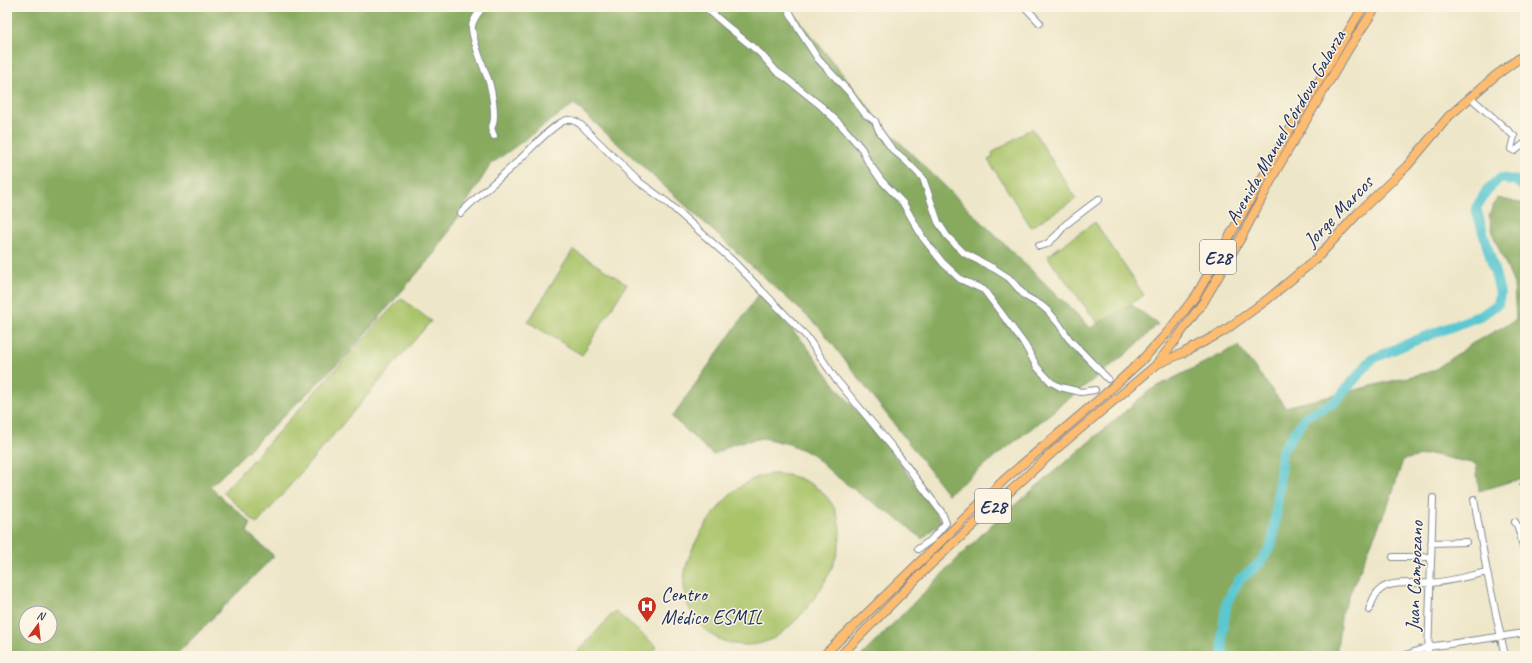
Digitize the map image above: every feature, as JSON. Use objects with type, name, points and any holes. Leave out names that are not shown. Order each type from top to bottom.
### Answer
[{"type":"main road","name":"Avenida Manuel Córdova Galarza","points":[[823,656],[1005,479],[1103,396],[1140,362],[1167,333],[1197,294],[1282,143],[1363,7]]},
{"type":"main road","name":"Avenida Manuel Córdova Galarza","points":[[840,656],[893,601],[981,517],[1054,450],[1155,366],[1204,301],[1242,236],[1277,169],[1349,48],[1376,7]]},
{"type":"main road","name":"Jorge Marcos","points":[[1155,366],[1224,331],[1268,299],[1316,259],[1359,212],[1407,166],[1449,116],[1495,76],[1525,54]]},
{"type":"main road","points":[[1282,143],[1290,147]]},
{"type":"street","points":[[483,7],[474,21],[472,31],[489,81],[495,114],[491,128],[494,136]]},
{"type":"street","points":[[705,7],[760,53],[777,72],[821,106],[841,125],[862,149],[867,160],[881,180],[903,203],[923,238],[943,263],[960,279],[984,290],[1025,345],[1037,367],[1051,382],[1060,387],[1081,392],[1095,390]]},
{"type":"street","points":[[787,7],[798,28],[818,59],[849,92],[865,114],[874,121],[892,149],[904,158],[923,178],[938,222],[947,236],[964,253],[1009,278],[1024,296],[1042,305],[1048,310],[1069,339],[1108,379]]},
{"type":"street","points":[[1025,7],[1040,22]]},
{"type":"street","points":[[1470,97],[1514,136],[1511,149],[1515,150],[1525,144]]},
{"type":"street","points":[[461,213],[475,198],[514,165],[552,129],[564,121],[571,120],[581,124],[638,181],[668,203],[733,261],[807,337],[835,378],[893,448],[942,513],[946,523],[931,540],[918,549]]},
{"type":"street","points":[[1039,246],[1047,244],[1057,235],[1065,224],[1085,211],[1099,199]]},
{"type":"street","name":"Juan Campozano","points":[[1428,656],[1432,498]]},
{"type":"street","points":[[1474,499],[1487,572],[1505,656]]},
{"type":"street","points":[[1515,522],[1522,538],[1525,554]]},
{"type":"street","points":[[1431,543],[1466,542]]},
{"type":"street","points":[[1393,557],[1431,557]]},
{"type":"street","points":[[1369,610],[1374,596],[1380,589],[1386,586],[1407,582],[1430,583],[1487,572]]},
{"type":"street","points":[[1403,656],[1428,647],[1525,633]]},
{"type":"green space","points":[[7,7],[789,7],[886,129],[1091,328],[1131,304],[1158,324],[1132,349],[948,494],[820,328],[574,104],[491,164],[437,250],[348,354],[210,487],[251,523],[247,532],[274,556],[175,656],[7,656]]},
{"type":"green space","points":[[1032,128],[1076,199],[1031,227],[988,160],[993,157],[992,153]]},
{"type":"green space","points":[[1497,198],[1525,204],[1525,477],[1479,491],[1476,464],[1430,454],[1403,460],[1391,497],[1342,612],[1336,656],[861,656],[990,526],[1150,390],[1238,346],[1285,407],[1433,371],[1473,343],[1516,320],[1514,284],[1494,237],[1489,215]]},
{"type":"green space","points":[[1095,222],[1144,295],[1099,325],[1047,256]]},
{"type":"green space","points":[[573,250],[627,284],[582,355],[528,322]]},
{"type":"green space","points":[[759,294],[805,344],[838,389],[888,447],[942,521],[922,539],[901,521],[861,495],[831,472],[812,454],[789,444],[763,438],[733,444],[713,455],[672,417]]},
{"type":"green space","points":[[401,298],[431,321],[257,524],[223,492]]},
{"type":"green space","points":[[770,474],[783,474],[808,482],[828,499],[835,510],[839,522],[840,536],[838,550],[826,580],[817,595],[795,621],[766,642],[749,645],[734,644],[712,635],[702,627],[695,618],[685,596],[685,572],[694,545],[719,507],[737,489],[757,478]]},
{"type":"green space","points":[[614,612],[616,612],[657,647],[649,656],[574,656]]},
{"type":"waterway","points":[[1223,656],[1222,633],[1227,602],[1239,580],[1260,563],[1272,544],[1282,451],[1306,416],[1335,402],[1372,359],[1482,315],[1498,304],[1500,294],[1497,280],[1476,208],[1487,190],[1500,178],[1517,181],[1525,189]]},
{"type":"place","name":"Centro Médico ESMIL","points":[[647,623]]}]
